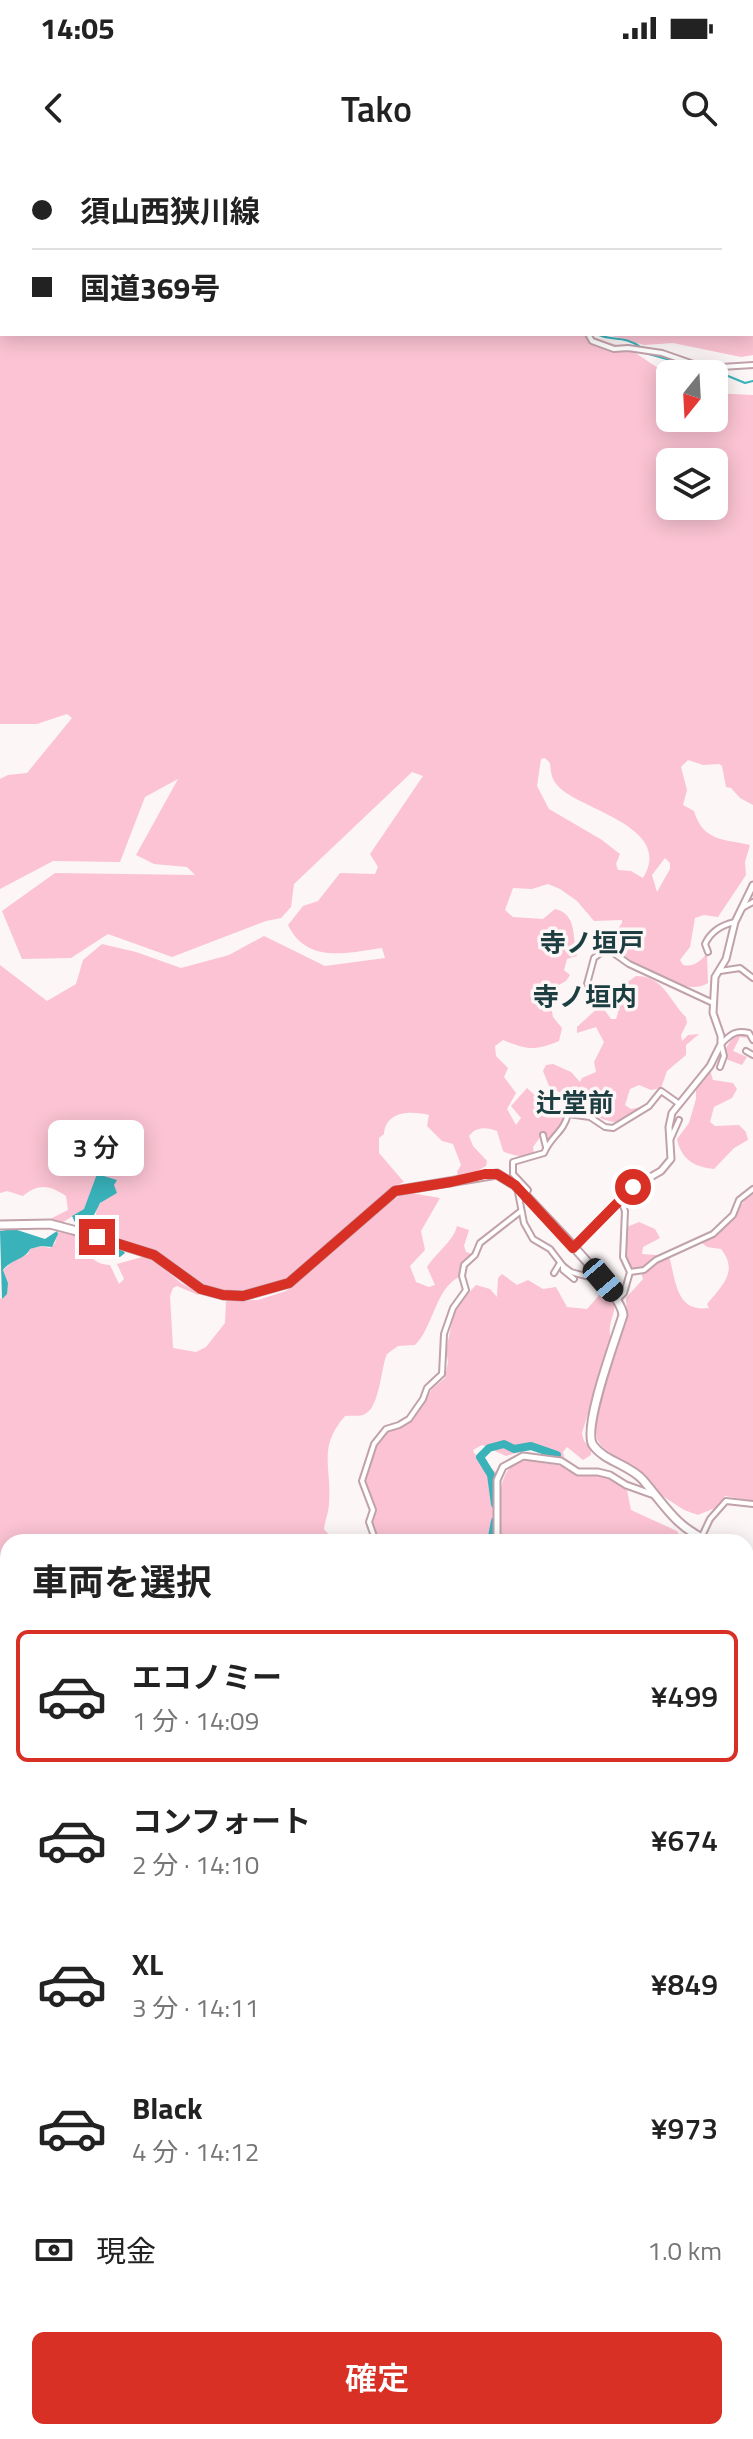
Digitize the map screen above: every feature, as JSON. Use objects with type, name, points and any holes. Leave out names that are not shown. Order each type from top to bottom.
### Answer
[{"type":"highway","points":[[0,1225],[50,1224],[102,1239],[154,1255],[201,1289],[243,1296],[289,1283],[395,1191],[497,1174],[525,1195],[618,1299],[623,1315],[592,1415],[591,1440],[595,1448],[640,1477],[675,1521],[695,1534]]},
{"type":"main road","points":[[573,1248],[633,1187],[668,1166],[673,1151],[670,1119],[678,1103],[710,1066],[721,1044],[713,1013],[717,971],[729,951],[735,922],[753,885]]},
{"type":"main road","points":[[497,1534],[497,1480],[503,1467],[523,1456],[561,1461],[578,1472],[610,1475],[626,1485],[654,1495]]},
{"type":"street","points":[[589,336],[592,341],[614,349],[628,348],[677,357],[705,368],[753,365]]},
{"type":"street","points":[[741,908],[745,909],[753,902]]},
{"type":"street","points":[[708,952],[705,944],[708,937],[725,924],[735,922]]},
{"type":"street","points":[[587,984],[594,958],[603,951],[612,952],[629,964],[713,1003]]},
{"type":"street","points":[[717,971],[740,968],[753,978]]},
{"type":"street","points":[[720,1067],[724,1056],[721,1044],[731,1034],[739,1031],[749,1033],[753,1040]]},
{"type":"street","points":[[746,1051],[753,1055]]},
{"type":"street","points":[[688,1099],[693,1085]]},
{"type":"street","points":[[525,1195],[528,1190],[513,1174],[511,1166],[519,1158],[539,1156],[549,1141],[566,1126],[568,1114],[590,1117],[605,1127],[613,1128],[649,1106],[661,1091],[678,1103]]},
{"type":"street","points":[[671,1138],[679,1120]]},
{"type":"street","points":[[543,1135],[546,1147]]},
{"type":"street","points":[[515,1185],[524,1223],[533,1239],[550,1249],[571,1272],[603,1280]]},
{"type":"street","points":[[630,1272],[644,1270],[656,1260],[713,1234],[733,1215],[739,1200],[753,1189]]},
{"type":"street","points":[[618,1299],[624,1293],[630,1272],[623,1257],[625,1211],[621,1201]]},
{"type":"street","points":[[373,1534],[369,1522],[373,1510],[362,1481],[374,1444],[386,1429],[409,1419],[427,1388],[442,1374],[444,1334],[453,1308],[466,1290],[462,1276],[464,1265],[475,1255],[480,1243],[521,1211]]},
{"type":"street","points":[[554,1273],[562,1264]]},
{"type":"street","points":[[562,1264],[563,1270],[574,1279]]},
{"type":"street","points":[[703,1534],[710,1519],[726,1501],[753,1504]]},
{"type":"shaded area","points":[[0,336],[591,336],[631,350],[656,367],[656,432],[728,432],[728,394],[753,395],[753,805],[726,787],[719,764],[703,765],[688,760],[681,767],[687,790],[683,805],[694,811],[703,829],[724,840],[750,845],[745,862],[746,875],[718,917],[704,915],[695,918],[690,947],[680,960],[683,965],[694,964],[707,953],[708,983],[687,987],[660,978],[634,963],[615,949],[613,936],[622,920],[594,921],[577,901],[560,889],[548,884],[532,889],[513,888],[505,910],[513,917],[543,919],[555,909],[562,912],[571,922],[577,956],[567,959],[564,970],[570,975],[557,986],[555,996],[550,1001],[553,1017],[562,1028],[559,1041],[531,1048],[503,1040],[495,1046],[496,1056],[508,1068],[504,1077],[516,1093],[507,1109],[516,1125],[521,1118],[511,1106],[527,1088],[542,1102],[567,1112],[563,1125],[549,1138],[541,1136],[533,1147],[534,1153],[523,1156],[503,1151],[497,1131],[486,1128],[475,1130],[469,1136],[473,1146],[487,1161],[486,1166],[470,1175],[458,1176],[461,1165],[453,1144],[442,1141],[427,1126],[429,1115],[408,1113],[395,1116],[389,1120],[384,1134],[379,1138],[379,1153],[404,1182],[395,1186],[285,1281],[241,1295],[214,1291],[199,1285],[153,1251],[107,1238],[95,1219],[97,1207],[107,1196],[96,1182],[84,1209],[60,1224],[46,1221],[68,1210],[66,1196],[60,1192],[44,1187],[23,1196],[7,1191],[0,1193],[0,965],[47,1001],[76,984],[83,960],[102,944],[181,968],[229,955],[264,936],[325,966],[385,958],[382,948],[341,953],[317,951],[306,946],[288,925],[303,906],[318,901],[340,873],[375,874],[378,867],[370,854],[423,776],[412,772],[294,884],[291,907],[281,918],[172,957],[108,934],[71,958],[22,959],[2,911],[55,873],[195,875],[187,867],[154,864],[136,855],[178,779],[145,797],[120,862],[53,861],[0,889],[0,779],[27,773],[72,718],[67,714],[37,724],[0,724]],"holes":[[[545,758],[550,763],[554,781],[569,795],[636,832],[646,845],[649,860],[643,878],[631,871],[618,870],[616,864],[620,854],[549,809],[537,786],[541,759]],[[665,858],[670,863],[670,869],[657,892],[652,875]]]},
{"type":"shaded area","points":[[612,336],[753,336],[753,355],[741,357],[673,343],[644,345]]},
{"type":"shaded area","points":[[636,976],[660,985],[686,1017],[682,1041],[688,1035],[699,1034],[686,1045],[686,1055],[667,1071],[661,1088],[651,1090],[639,1085],[630,1089],[625,1105],[631,1109],[642,1107],[615,1122],[587,1112],[583,1090],[566,1096],[549,1086],[543,1071],[546,1065],[553,1064],[571,1072],[580,1082],[596,1072],[594,1062],[604,1042],[596,1027],[577,1033],[577,1027],[601,1005],[611,1019],[616,1019],[616,997],[625,984]]},
{"type":"shaded area","points":[[739,1034],[746,1035],[746,1038],[740,1037],[733,1051],[747,1057],[742,1065],[723,1058],[728,1044]]},
{"type":"shaded area","points":[[710,1070],[713,1080],[733,1083],[737,1089],[732,1098],[714,1107],[710,1122],[715,1126],[739,1125],[746,1132],[748,1140],[734,1148],[714,1169],[690,1161],[677,1139],[689,1123],[696,1087]]},
{"type":"shaded area","points":[[753,1191],[753,1501],[725,1496],[715,1508],[698,1515],[658,1493],[642,1474],[602,1447],[597,1439],[594,1420],[627,1318],[626,1298],[643,1279],[628,1260],[627,1227],[639,1222],[655,1229],[660,1238],[643,1247],[642,1254],[669,1256],[683,1300],[698,1308],[709,1308],[707,1304],[726,1278],[729,1264],[721,1249],[707,1247],[701,1242],[727,1225]]},
{"type":"shaded area","points":[[405,1192],[440,1198],[421,1231],[425,1250],[410,1266],[416,1282],[429,1287],[435,1285],[427,1267],[449,1241],[457,1226],[469,1230],[464,1246],[466,1252],[472,1254],[462,1265],[459,1277],[439,1299],[421,1338],[415,1345],[398,1346],[387,1354],[370,1410],[363,1415],[345,1416],[336,1427],[328,1448],[329,1506],[324,1529],[328,1534],[0,1534],[0,1298],[8,1283],[3,1270],[28,1254],[30,1249],[41,1246],[50,1248],[58,1232],[75,1235],[93,1259],[110,1265],[119,1284],[124,1279],[117,1264],[146,1256],[199,1293],[177,1286],[170,1296],[173,1348],[196,1352],[206,1347],[225,1323],[226,1301],[258,1300],[286,1291],[385,1205]]},
{"type":"shaded area","points":[[502,1274],[517,1285],[528,1280],[543,1289],[556,1287],[567,1307],[587,1309],[602,1292],[614,1301],[611,1339],[582,1433],[584,1441],[591,1448],[591,1455],[583,1460],[567,1447],[563,1452],[565,1461],[545,1456],[543,1450],[537,1447],[506,1456],[482,1445],[473,1450],[474,1453],[497,1473],[492,1534],[376,1534],[372,1521],[374,1503],[365,1484],[375,1449],[386,1433],[413,1420],[432,1389],[445,1378],[448,1362],[446,1351],[458,1304],[476,1285],[490,1289],[497,1297],[498,1278]]},
{"type":"shaded area","points":[[526,1460],[563,1466],[578,1475],[604,1476],[627,1490],[631,1510],[679,1534],[500,1534],[500,1493],[507,1471]]},
{"type":"water","points":[[97,1174],[117,1180],[114,1185],[117,1193],[100,1203],[94,1215],[99,1230],[107,1238],[78,1229],[72,1216],[84,1209]]},
{"type":"water","points":[[14,1229],[45,1239],[57,1231],[58,1234],[52,1247],[30,1249],[3,1270],[8,1283],[7,1294],[2,1299],[0,1231]]},
{"type":"water","points":[[89,1238],[120,1247],[125,1253],[120,1257],[102,1257]]},
{"type":"waterway","points":[[602,336],[629,341],[642,348]]},
{"type":"waterway","points":[[645,353],[701,373],[716,371],[745,383],[753,381]]},
{"type":"waterway","points":[[495,1504],[491,1475],[480,1457],[489,1448],[504,1444],[514,1449],[531,1446],[557,1455]]},
{"type":"waterway","points":[[493,1534],[495,1521]]},
{"type":"district","name":"寺ノ垣戸","points":[[592,942]]},
{"type":"district","name":"寺ノ垣内","points":[[585,996]]},
{"type":"district","name":"辻堂前","points":[[575,1102]]},
{"type":"route","points":[[97,1237],[154,1255],[201,1289],[243,1296],[289,1283],[384,1200],[402,1189],[497,1174],[515,1185],[573,1248],[633,1187]]}]
